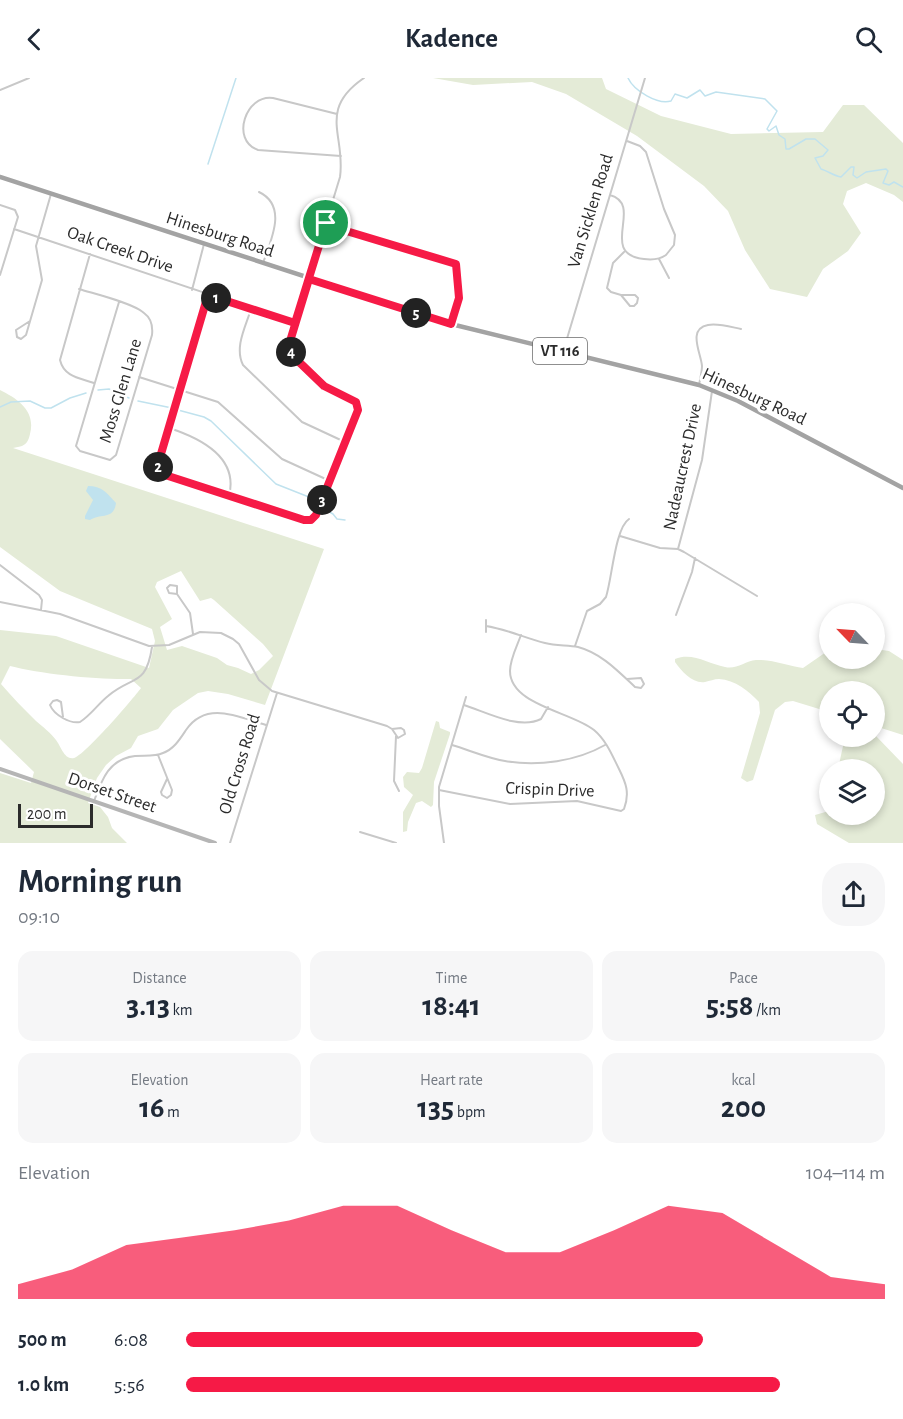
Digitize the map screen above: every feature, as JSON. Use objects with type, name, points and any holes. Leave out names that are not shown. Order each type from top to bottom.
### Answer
[{"type":"main road","name":"Hinesburg Road","points":[[0,177],[451,324],[699,385],[748,406],[903,488]]},
{"type":"street","points":[[0,90],[29,78]]},
{"type":"street","points":[[208,295],[158,466],[160,473],[308,521],[316,515],[358,412],[357,405],[353,401],[327,389],[294,358],[290,345],[340,177],[341,156],[336,131],[337,114],[347,94],[364,78]]},
{"type":"street","name":"Van Sicklen Road","points":[[563,352],[645,78]]},
{"type":"street","points":[[337,114],[273,98],[264,98],[255,102],[250,108],[243,131],[247,144],[258,150],[341,156]]},
{"type":"street","points":[[624,252],[636,258],[659,259],[672,248],[675,238],[646,152],[640,146],[627,141]]},
{"type":"street","points":[[259,192],[271,200],[276,211],[263,263]]},
{"type":"street","points":[[30,321],[16,330],[15,334],[18,338],[25,336],[30,321],[42,278],[36,246],[51,194]]},
{"type":"street","points":[[610,195],[619,199],[623,206],[624,252]]},
{"type":"street","points":[[0,205],[17,212],[18,218],[0,275]]},
{"type":"street","points":[[326,223],[456,264],[459,298],[451,324]]},
{"type":"street","name":"Oak Creek Drive","points":[[14,229],[295,323]]},
{"type":"street","points":[[192,290],[204,244]]},
{"type":"street","points":[[621,295],[630,306],[638,303],[638,298],[634,295],[621,295],[610,291],[607,284],[614,261],[624,252]]},
{"type":"street","points":[[90,254],[60,360],[62,368],[68,374],[94,383]]},
{"type":"street","points":[[659,259],[669,278]]},
{"type":"street","name":"Moss Glen Lane","points":[[79,289],[119,302],[144,312],[152,325],[152,335],[117,453],[115,458],[110,460],[80,451],[76,446],[119,302]]},
{"type":"street","points":[[251,309],[239,348],[239,357],[243,365],[302,422],[345,442]]},
{"type":"street","points":[[699,385],[702,365],[696,339],[699,331],[707,325],[741,329]]},
{"type":"street","points":[[139,377],[219,402],[282,459],[330,481]]},
{"type":"street","name":"Nadeaucrest Drive","points":[[678,549],[702,460],[713,390]]},
{"type":"street","points":[[169,428],[200,440],[224,462],[231,478],[229,496]]},
{"type":"street","points":[[575,646],[587,611],[600,604],[607,595],[620,536],[624,523],[629,519]]},
{"type":"street","points":[[620,536],[660,548],[678,549],[757,596]]},
{"type":"street","points":[[676,615],[695,558]]},
{"type":"street","points":[[0,566],[39,595],[42,600],[41,610]]},
{"type":"street","points":[[177,594],[190,613],[193,634]]},
{"type":"street","points":[[0,602],[67,617],[152,647],[169,645],[193,634],[216,632],[233,639],[245,651],[262,683],[277,693],[392,729],[404,730],[403,737],[396,736]]},
{"type":"street","points":[[486,620],[486,632]]},
{"type":"street","points":[[486,626],[549,644],[575,646],[598,656],[637,688],[642,688],[644,684],[641,678],[627,679]]},
{"type":"street","points":[[452,745],[502,761],[528,764],[578,757],[606,745],[592,728],[521,694],[512,680],[511,666],[521,635]]},
{"type":"street","points":[[63,717],[62,703],[53,700],[50,704],[51,709],[63,717],[73,723],[81,722],[109,695],[138,679],[148,666],[152,647]]},
{"type":"street","name":"Old Cross Road","points":[[230,843],[277,693]]},
{"type":"street","points":[[444,843],[439,790],[466,698]]},
{"type":"street","points":[[464,705],[508,719],[526,722],[540,718],[548,707]]},
{"type":"street","points":[[94,801],[104,775],[113,765],[129,757],[158,755],[173,747],[195,719],[209,713],[226,713],[266,725]]},
{"type":"street","points":[[392,729],[396,736],[394,781],[399,791]]},
{"type":"street","name":"Crispin Drive","points":[[439,790],[510,804],[577,801],[621,811],[624,809],[627,794],[626,784],[606,745]]},
{"type":"street","points":[[158,755],[172,792],[167,798],[163,797],[161,792],[167,779]]},
{"type":"street","name":"Dorset Street","points":[[0,770],[215,843]]},
{"type":"street","points":[[360,832],[396,843]]},
{"type":"street","points":[[379,843],[381,838]]},
{"type":"green space","points":[[433,78],[602,78],[606,89],[661,116],[731,134],[823,132],[843,105],[864,105],[903,143],[903,202],[894,195],[866,183],[847,191],[843,204],[861,233],[848,251],[823,269],[807,297],[770,289],[745,250],[728,211],[704,186],[637,136],[566,94],[532,82],[473,85]]},
{"type":"green space","points":[[0,390],[19,402],[28,412],[30,419],[28,441],[22,446],[13,448],[324,549],[265,705],[228,694],[208,691],[198,693],[173,710],[158,729],[138,736],[131,748],[116,756],[97,778],[88,803],[100,807],[108,817],[112,828],[127,843],[0,843],[0,773],[31,783],[34,772],[0,739],[0,630],[56,636],[149,668],[155,641],[152,629],[60,591],[0,547]],"holes":[[[181,571],[200,601],[211,598],[214,600],[263,644],[273,656],[259,670],[251,674],[227,665],[217,658],[182,646],[167,650],[160,627],[172,619],[155,587],[157,582]],[[10,666],[70,676],[131,679],[141,688],[88,748],[71,758],[65,755],[52,735],[1,684]]]},
{"type":"green space","points":[[885,650],[903,660],[903,735],[885,729],[885,681],[819,681],[819,709],[793,701],[785,702],[775,710],[753,780],[747,782],[741,778],[760,713],[759,702],[746,690],[731,681],[719,679],[701,682],[692,679],[684,673],[675,659],[688,657],[700,659],[729,668],[761,660],[803,668],[819,657],[819,669],[885,669]]},
{"type":"green space","points":[[436,721],[439,722],[440,728],[450,734],[434,782],[433,805],[431,807],[422,801],[416,803],[408,822],[407,831],[403,832],[403,812],[413,795],[404,787],[403,777],[407,772],[419,773],[422,768]]},
{"type":"green space","points":[[885,745],[903,764],[903,843],[849,843],[817,824],[815,815],[819,814],[819,825],[885,825],[885,759],[840,759],[843,747]]},
{"type":"water","points":[[88,486],[101,489],[110,496],[116,503],[113,512],[90,520],[85,519],[93,500],[86,491]]},
{"type":"waterway","points":[[208,164],[236,78]]},
{"type":"waterway","points":[[628,78],[641,92],[653,99],[666,102],[671,101],[675,94],[687,98],[700,90],[705,96],[716,92],[765,99],[777,111],[767,129],[769,131],[776,126],[779,135],[785,139],[786,149],[806,139],[815,139],[828,150],[823,156],[815,158],[821,169],[841,177],[851,167],[854,167],[853,175],[857,178],[866,172],[886,169],[888,171],[883,183],[889,185],[894,182],[903,187]]},
{"type":"waterway","points":[[98,390],[109,389],[129,398]]},
{"type":"waterway","points":[[0,407],[11,402],[30,401],[45,408],[51,408],[86,393]]},
{"type":"waterway","points":[[138,401],[172,408]]},
{"type":"waterway","points":[[178,410],[211,421],[276,484],[319,501]]},
{"type":"waterway","points":[[323,508],[337,519],[345,520]]},
{"type":"route","points":[[326,223],[455,263],[458,268],[459,298],[451,324],[309,279],[291,338],[291,351],[294,358],[330,391],[356,402],[358,410],[315,518],[304,520],[165,476],[158,470],[158,464],[208,295],[295,323],[326,223]]}]
